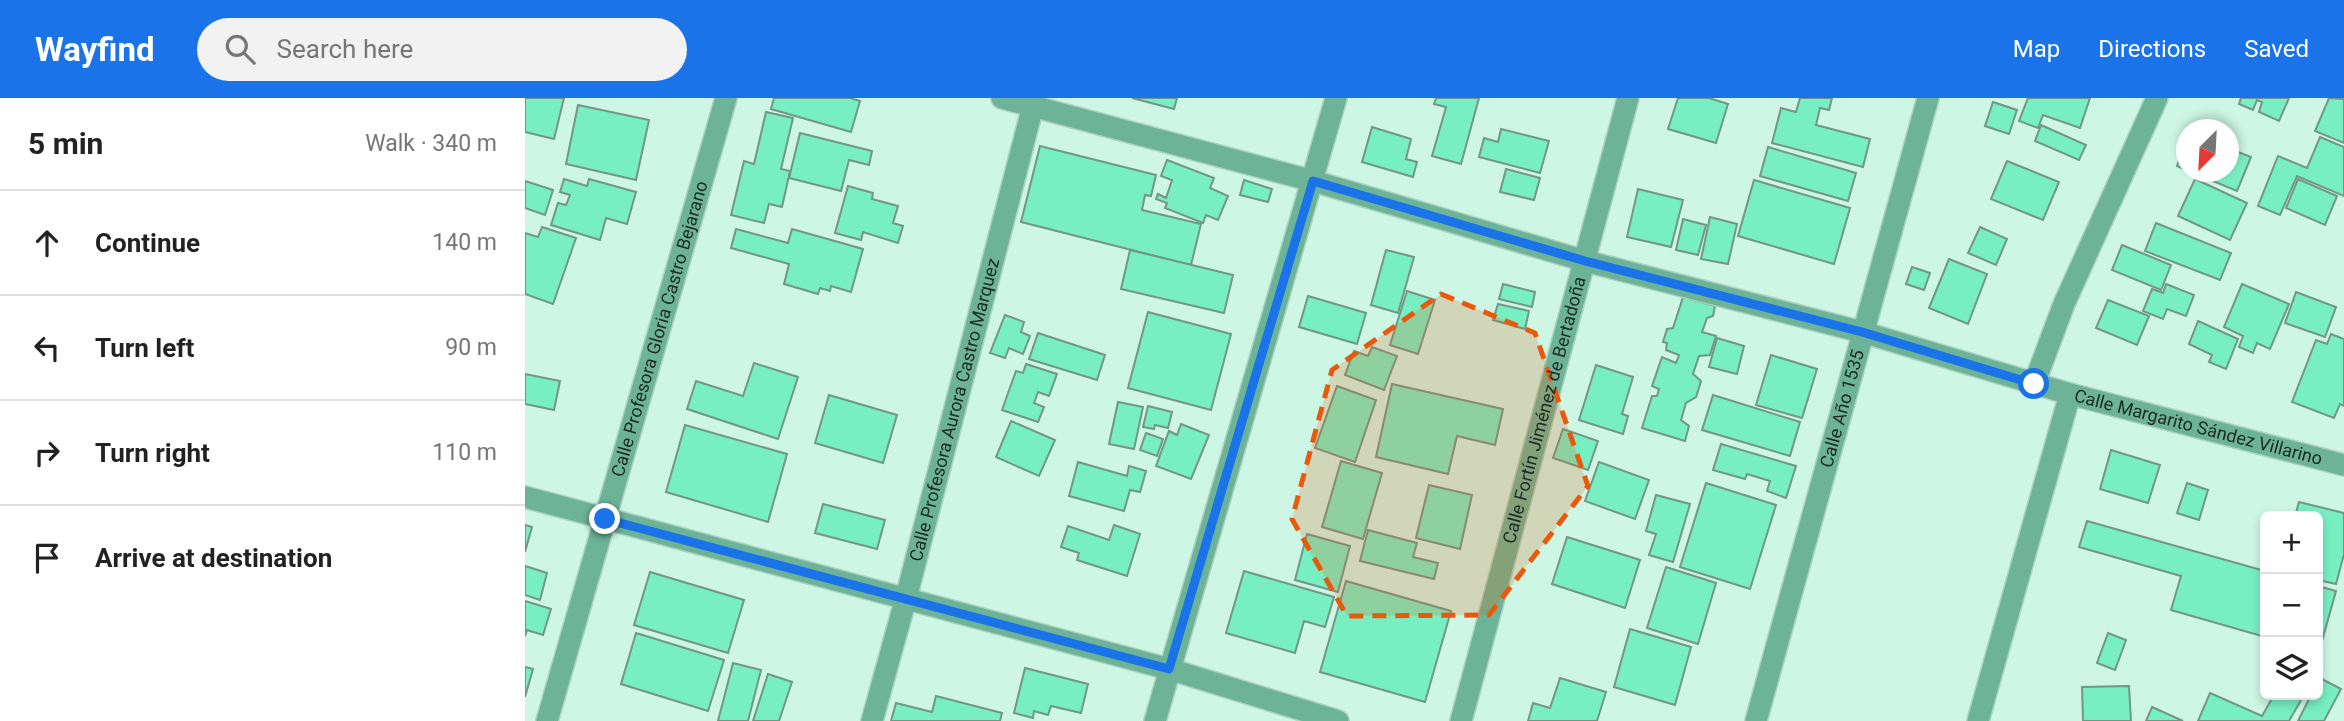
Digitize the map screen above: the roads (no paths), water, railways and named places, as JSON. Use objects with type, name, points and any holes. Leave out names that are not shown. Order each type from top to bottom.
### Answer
[{"type":"street","name":"Calle Profesora Gloria Castro Bejarano","points":[[547,721],[726,98]]},
{"type":"street","name":"Calle Margarito Sández Villarino","points":[[1002,98],[1034,102],[1585,261],[1862,332],[2070,394],[2344,465]]},
{"type":"street","points":[[1155,721],[1336,98]]},
{"type":"street","name":"Calle Fortín Jiménez de Bertadoña","points":[[1461,721],[1628,98]]},
{"type":"street","name":"Calle Año 1535","points":[[1756,721],[1928,98]]},
{"type":"street","points":[[2034,384],[2064,304],[2157,98]]},
{"type":"street","name":"Calle Profesora Aurora Castro Marquez","points":[[872,721],[907,598],[1034,102]]},
{"type":"street","points":[[1978,721],[2070,394]]},
{"type":"street","points":[[525,497],[1169,669],[1339,721]]}]
